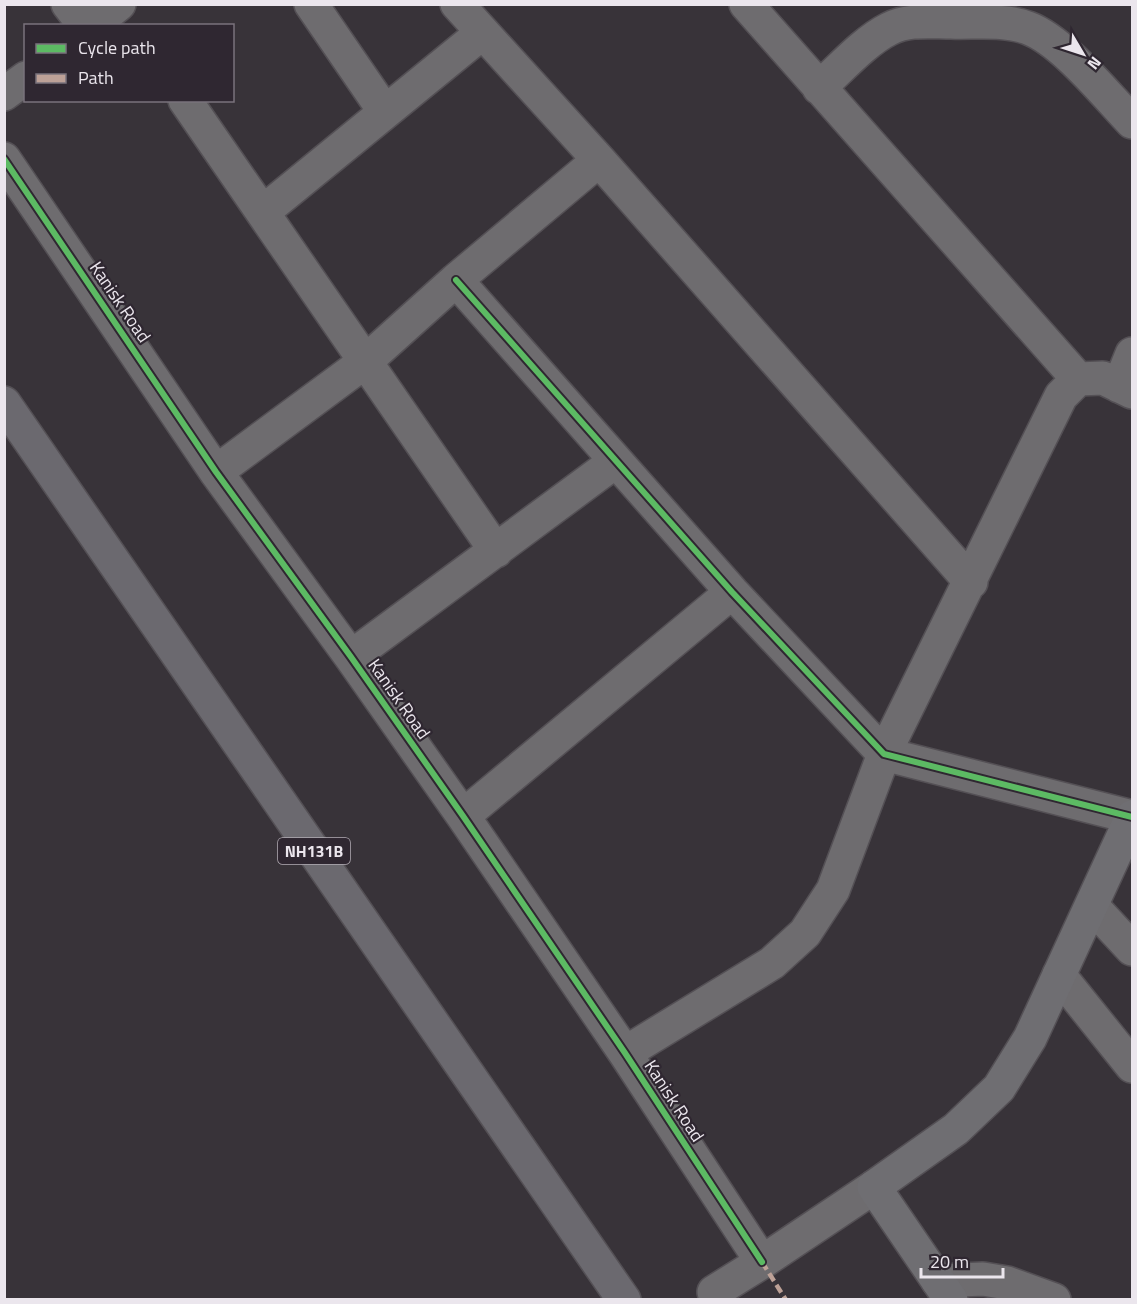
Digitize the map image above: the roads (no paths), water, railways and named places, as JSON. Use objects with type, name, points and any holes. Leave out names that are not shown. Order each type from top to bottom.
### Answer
[{"type":"highway","name":"NH131B","points":[[4,403],[624,1299]]},
{"type":"street","points":[[68,4],[83,24]]},
{"type":"street","points":[[311,4],[385,112]]},
{"type":"street","points":[[457,4],[599,160],[971,582]]},
{"type":"street","points":[[746,4],[1078,379]]},
{"type":"street","points":[[94,24],[118,5],[131,24]]},
{"type":"street","points":[[819,88],[888,29],[908,22],[1001,23],[1028,27],[1048,39],[1070,58],[1132,122]]},
{"type":"street","points":[[263,212],[482,33]]},
{"type":"street","points":[[4,94],[24,79]]},
{"type":"street","points":[[186,102],[496,551]]},
{"type":"street","name":"Kanisk Road","points":[[4,159],[216,472],[463,816],[625,1053],[762,1263]]},
{"type":"street","points":[[216,472],[366,361],[456,280],[599,160]]},
{"type":"street","points":[[456,280],[732,592],[884,754],[1132,817],[1030,1038],[999,1088],[956,1129],[762,1263],[714,1292]]},
{"type":"street","points":[[625,1053],[772,963],[805,933],[833,890],[884,754],[1062,396],[1078,379],[1103,378],[1126,389],[1132,354]]},
{"type":"street","points":[[351,657],[616,461]]},
{"type":"street","points":[[463,816],[732,592]]},
{"type":"street","points":[[1092,906],[1132,949]]},
{"type":"street","points":[[1059,975],[1132,1066]]},
{"type":"street","points":[[874,1187],[945,1290],[983,1279],[1007,1283],[1054,1299]]}]
